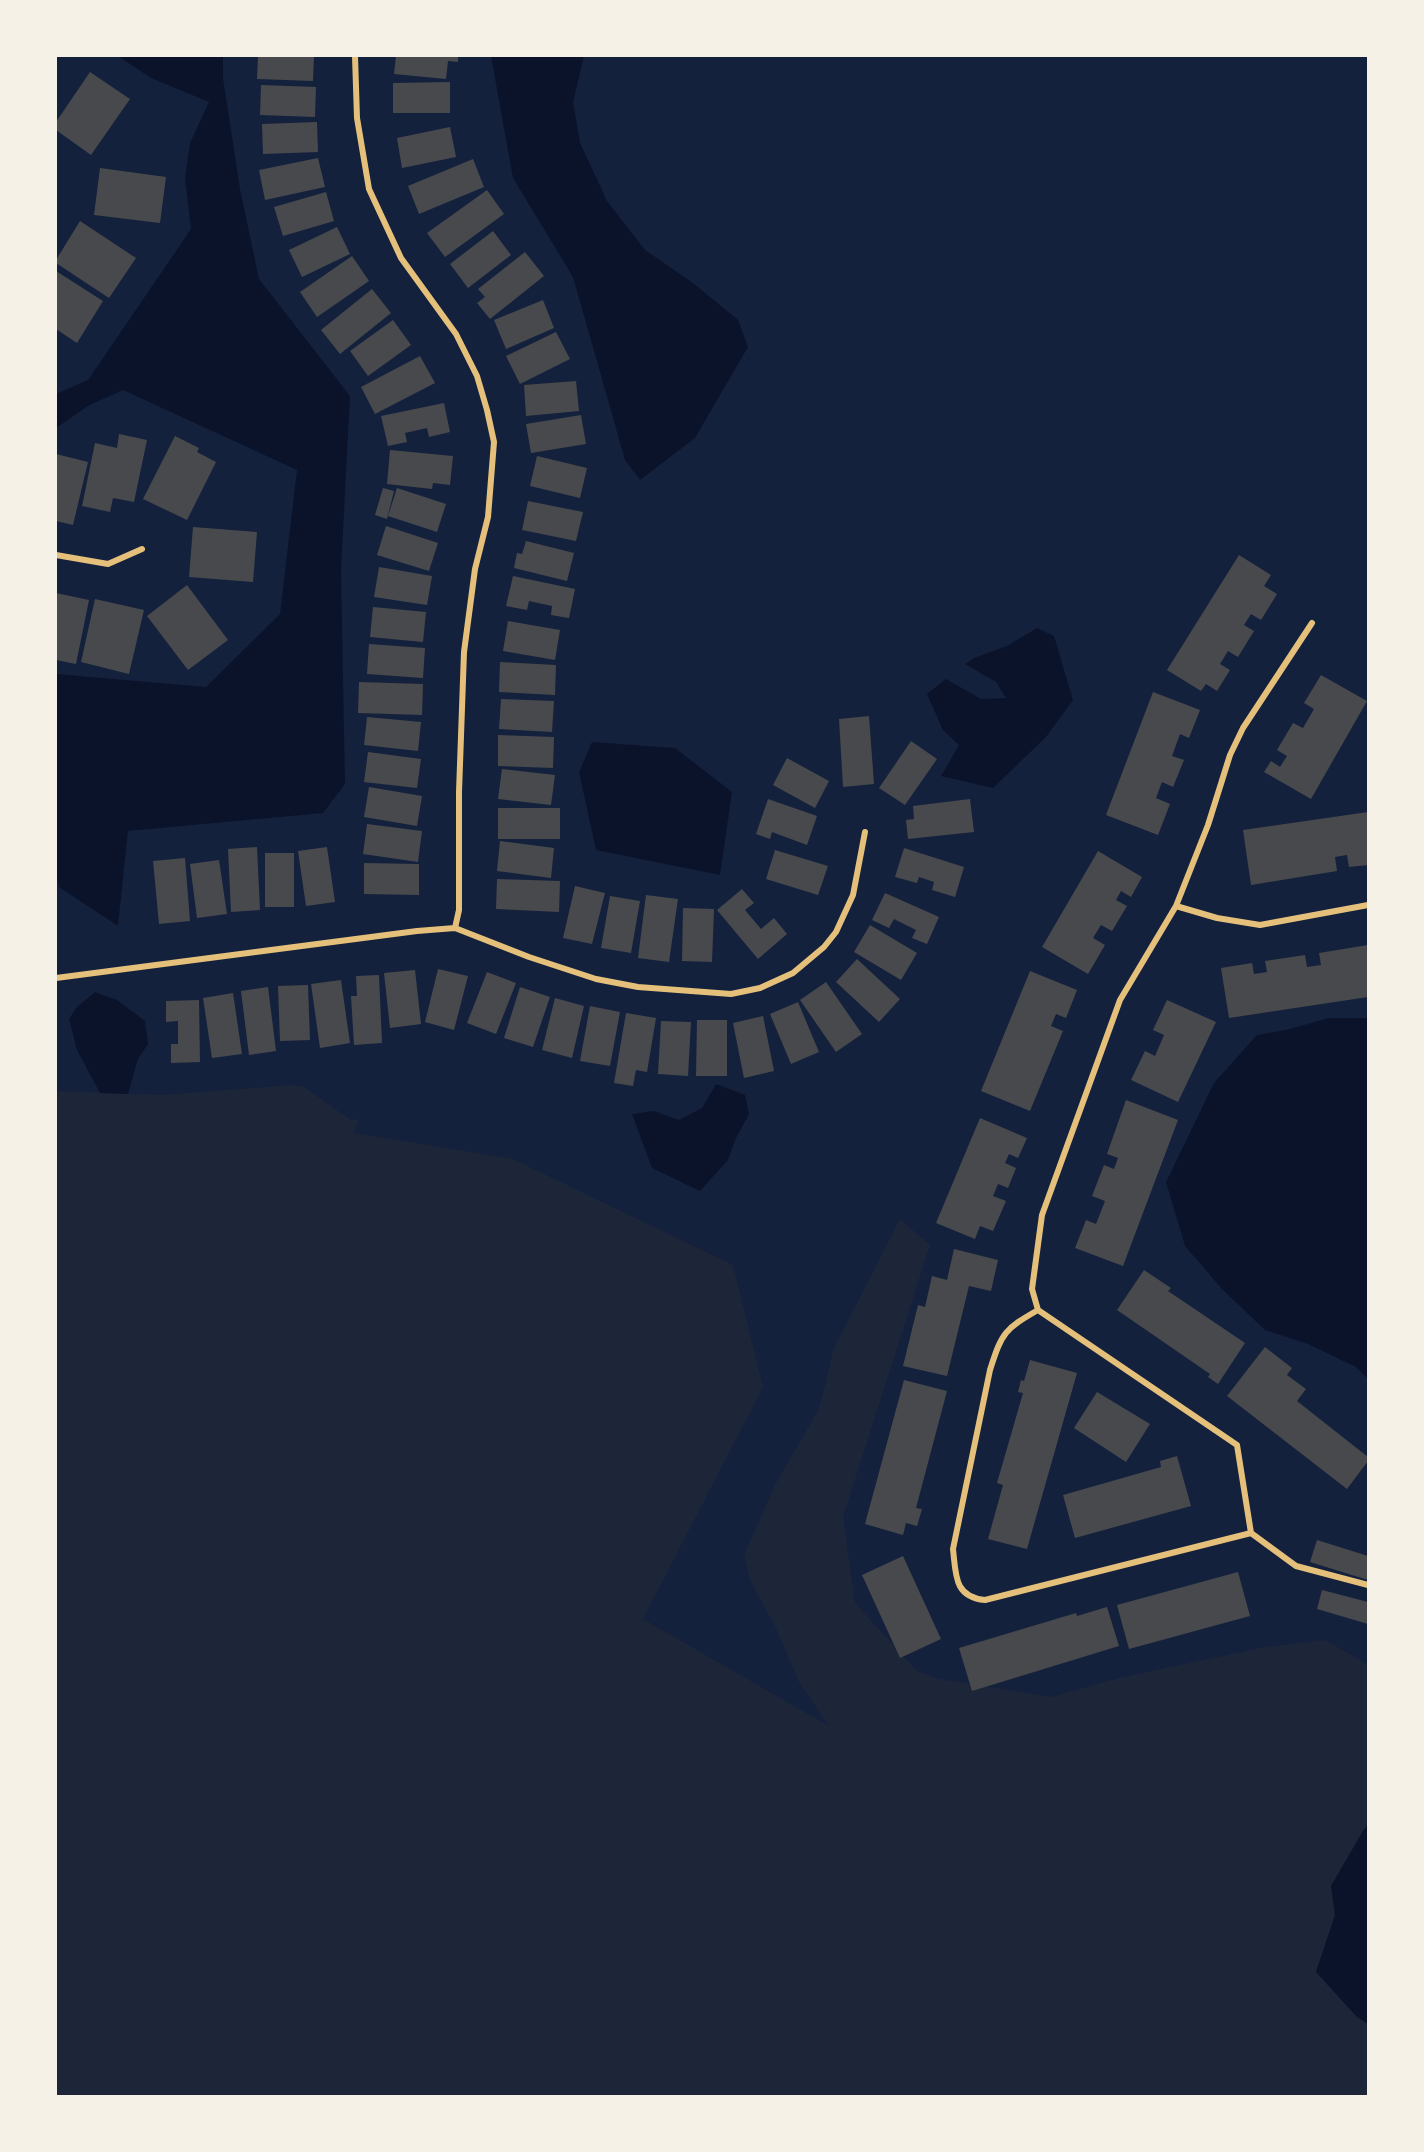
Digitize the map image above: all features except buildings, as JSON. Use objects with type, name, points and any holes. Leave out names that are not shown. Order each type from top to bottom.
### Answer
[{"type":"street","points":[[355,56],[357,118],[369,189],[401,258],[456,334],[477,376],[494,442],[488,517],[476,569],[464,652],[459,792],[459,910],[456,928]]},
{"type":"street","points":[[56,555],[108,564],[142,549]]},
{"type":"street","points":[[1312,623],[1243,728],[1230,755],[1208,825],[1176,906],[1120,1000],[1042,1215],[1032,1289],[1038,1310],[1237,1445],[1251,1533],[1296,1566],[1368,1585]]},
{"type":"street","points":[[56,978],[417,931],[456,928],[529,957],[596,979],[638,987],[731,994],[760,988],[793,973],[824,946],[836,932],[853,895],[865,832]]},
{"type":"street","points":[[1176,906],[1217,918],[1260,925],[1368,905]]},
{"type":"street","points":[[1038,1310],[1010,1326],[998,1345],[990,1370],[953,1550],[956,1575],[961,1590],[975,1599],[985,1600],[1251,1533]]},
{"type":"shaded area","points":[[118,56],[223,56],[223,78],[240,189],[259,279],[350,396],[341,570],[345,784],[323,813],[128,831],[118,926],[59,887],[56,875],[56,674],[206,687],[280,614],[297,470],[123,390],[88,406],[56,428],[56,394],[88,380],[191,229],[185,178],[190,143],[209,102],[151,78]]},
{"type":"shaded area","points":[[491,56],[584,56],[573,102],[580,143],[607,201],[645,250],[693,283],[738,320],[748,347],[695,438],[640,480],[625,460],[573,277],[513,178]]},
{"type":"shaded area","points":[[1037,628],[1054,636],[1073,700],[1046,737],[993,788],[941,776],[959,745],[943,730],[927,694],[946,679],[981,699],[1006,698],[996,682],[965,664],[974,658],[1007,646]]},
{"type":"shaded area","points":[[592,742],[675,748],[732,792],[720,875],[596,850],[579,772]]},
{"type":"shaded area","points":[[95,992],[117,1000],[145,1021],[148,1044],[138,1059],[128,1094],[100,1093],[77,1050],[69,1019],[76,1008]]},
{"type":"shaded area","points":[[1329,1018],[1368,1018],[1368,1379],[1356,1367],[1308,1344],[1265,1330],[1222,1289],[1185,1246],[1166,1182],[1214,1083],[1257,1035]]},
{"type":"shaded area","points":[[716,1084],[745,1095],[749,1114],[736,1138],[728,1160],[700,1191],[652,1168],[632,1114],[654,1111],[679,1120],[702,1108]]},
{"type":"shaded area","points":[[292,1085],[304,1087],[351,1120],[359,1119],[354,1133],[513,1159],[733,1265],[763,1387],[643,1619],[829,1726],[799,1682],[775,1626],[750,1580],[744,1555],[776,1483],[819,1409],[834,1348],[900,1219],[930,1245],[843,1517],[855,1603],[917,1671],[939,1679],[1051,1697],[1119,1678],[1265,1647],[1326,1640],[1368,1665],[1368,1825],[1331,1886],[1335,1915],[1316,1972],[1357,2017],[1368,2024],[1368,2096],[56,2096],[56,1091],[163,1095]]},
{"type":"shaded area","points":[[1368,1825],[1368,2024],[1357,2017],[1316,1972],[1335,1915],[1331,1886]]}]
